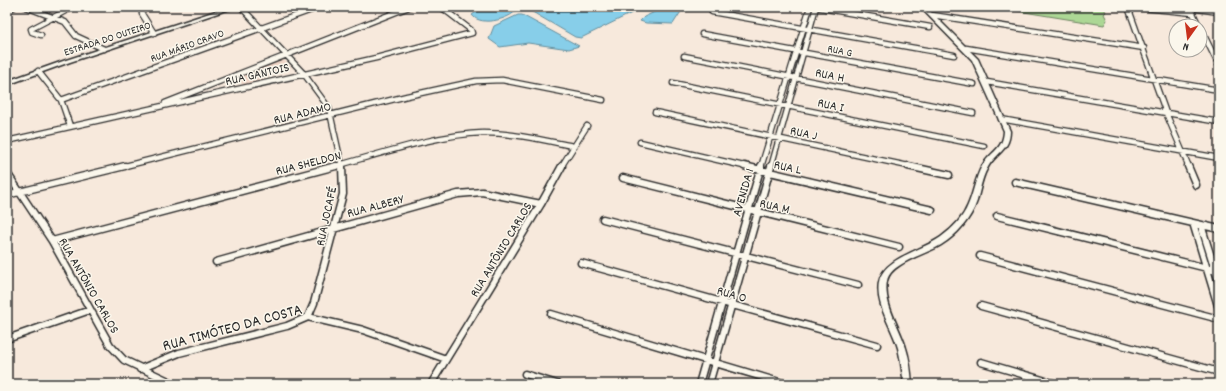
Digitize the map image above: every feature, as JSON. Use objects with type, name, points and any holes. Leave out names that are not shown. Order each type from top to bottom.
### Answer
[{"type":"street","points":[[7,11],[14,7]]},
{"type":"street","points":[[26,7],[53,17],[68,25],[76,36],[104,49]]},
{"type":"street","points":[[41,35],[32,32],[31,29],[73,7]]},
{"type":"street","points":[[142,7],[142,14],[154,33]]},
{"type":"street","name":"ESTRADA DO OUTEIRO","points":[[8,82],[233,7]]},
{"type":"street","name":"RUA JOCAFÉ","points":[[241,7],[304,74],[327,103],[342,165],[343,194],[314,304],[308,317]]},
{"type":"street","name":"RUA MÁRIO CRAVO","points":[[61,100],[320,7]]},
{"type":"street","points":[[154,108],[409,7]]},
{"type":"street","name":"RUA GANTOIS","points":[[7,141],[413,49],[472,33],[470,29],[441,7]]},
{"type":"street","name":"AVENIDA 1","points":[[698,384],[760,170],[772,136],[779,105],[792,77],[800,52],[810,7]]},
{"type":"street","points":[[815,7],[930,27]]},
{"type":"street","name":"AVENIDA 1","points":[[806,28],[815,7]]},
{"type":"street","points":[[908,384],[902,347],[886,306],[883,282],[885,275],[894,265],[939,243],[961,224],[972,205],[983,170],[991,159],[1006,145],[1007,131],[987,82],[975,58],[923,7]]},
{"type":"street","points":[[1128,7],[1156,79],[1166,113],[1196,185]]},
{"type":"street","points":[[1134,7],[1193,13]]},
{"type":"street","points":[[1183,7],[1219,12]]},
{"type":"street","points":[[1191,8],[1196,18]]},
{"type":"street","points":[[712,12],[954,55]]},
{"type":"street","points":[[932,15],[1144,48]]},
{"type":"street","name":"RUA G","points":[[702,34],[974,84]]},
{"type":"street","points":[[1208,43],[1219,66]]},
{"type":"street","points":[[966,48],[1219,90]]},
{"type":"street","name":"RUA H","points":[[684,56],[973,113]]},
{"type":"street","points":[[38,71],[61,100],[70,126]]},
{"type":"street","name":"AVENIDA 1","points":[[709,384],[716,364],[788,106],[792,77]]},
{"type":"street","name":"RUA ADAMO","points":[[7,195],[407,96],[485,80],[502,80],[603,100]]},
{"type":"street","points":[[987,82],[1219,122]]},
{"type":"street","name":"RUA I","points":[[673,83],[984,146]]},
{"type":"street","name":"RUA J","points":[[655,112],[949,175]]},
{"type":"street","points":[[1002,118],[1219,158]]},
{"type":"street","name":"RUA ANTÔNIO CARLOS","points":[[432,384],[541,204],[573,146],[587,126]]},
{"type":"street","name":"RUA SHELDON","points":[[52,241],[428,142],[468,134],[501,134],[573,146]]},
{"type":"street","name":"RUA L","points":[[640,142],[932,210]]},
{"type":"street","name":"RUA ANTÔNIO CARLOS","points":[[7,173],[52,241],[110,345],[124,360],[162,382],[175,384]]},
{"type":"street","name":"RUA M","points":[[623,178],[899,247]]},
{"type":"street","points":[[1016,182],[1219,229]]},
{"type":"street","name":"RUA ALBERY","points":[[216,262],[458,194],[482,192],[541,204]]},
{"type":"street","points":[[997,216],[1217,271]]},
{"type":"street","points":[[603,219],[858,285]]},
{"type":"street","points":[[1192,223],[1219,309]]},
{"type":"street","points":[[1201,225],[1217,271],[1219,282]]},
{"type":"street","points":[[980,256],[1219,319]]},
{"type":"street","name":"RUA O","points":[[581,263],[877,345]]},
{"type":"street","points":[[981,306],[1219,372]]},
{"type":"street","points":[[7,339],[90,310]]},
{"type":"street","points":[[551,314],[786,384]]},
{"type":"street","name":"RUA TIMÓTEO DA COSTA","points":[[140,369],[179,352],[286,326],[308,317],[363,330],[446,359]]},
{"type":"street","points":[[981,362],[1056,384]]},
{"type":"street","points":[[525,374],[556,384]]},
{"type":"shaded area","points":[[282,58],[291,68],[244,86],[236,75]]},
{"type":"green space","points":[[993,7],[1103,7],[1106,12],[1104,14],[1107,20],[1104,25]]},
{"type":"water","points":[[483,7],[518,7],[511,15],[504,18],[483,21],[476,19],[472,15]]},
{"type":"water","points":[[529,7],[644,7],[581,38],[575,37],[529,10]]},
{"type":"water","points":[[665,7],[684,7],[673,24],[646,23],[640,21],[644,17]]},
{"type":"water","points":[[518,15],[522,15],[579,46],[569,49],[528,43],[500,47],[489,39],[494,26]]}]
